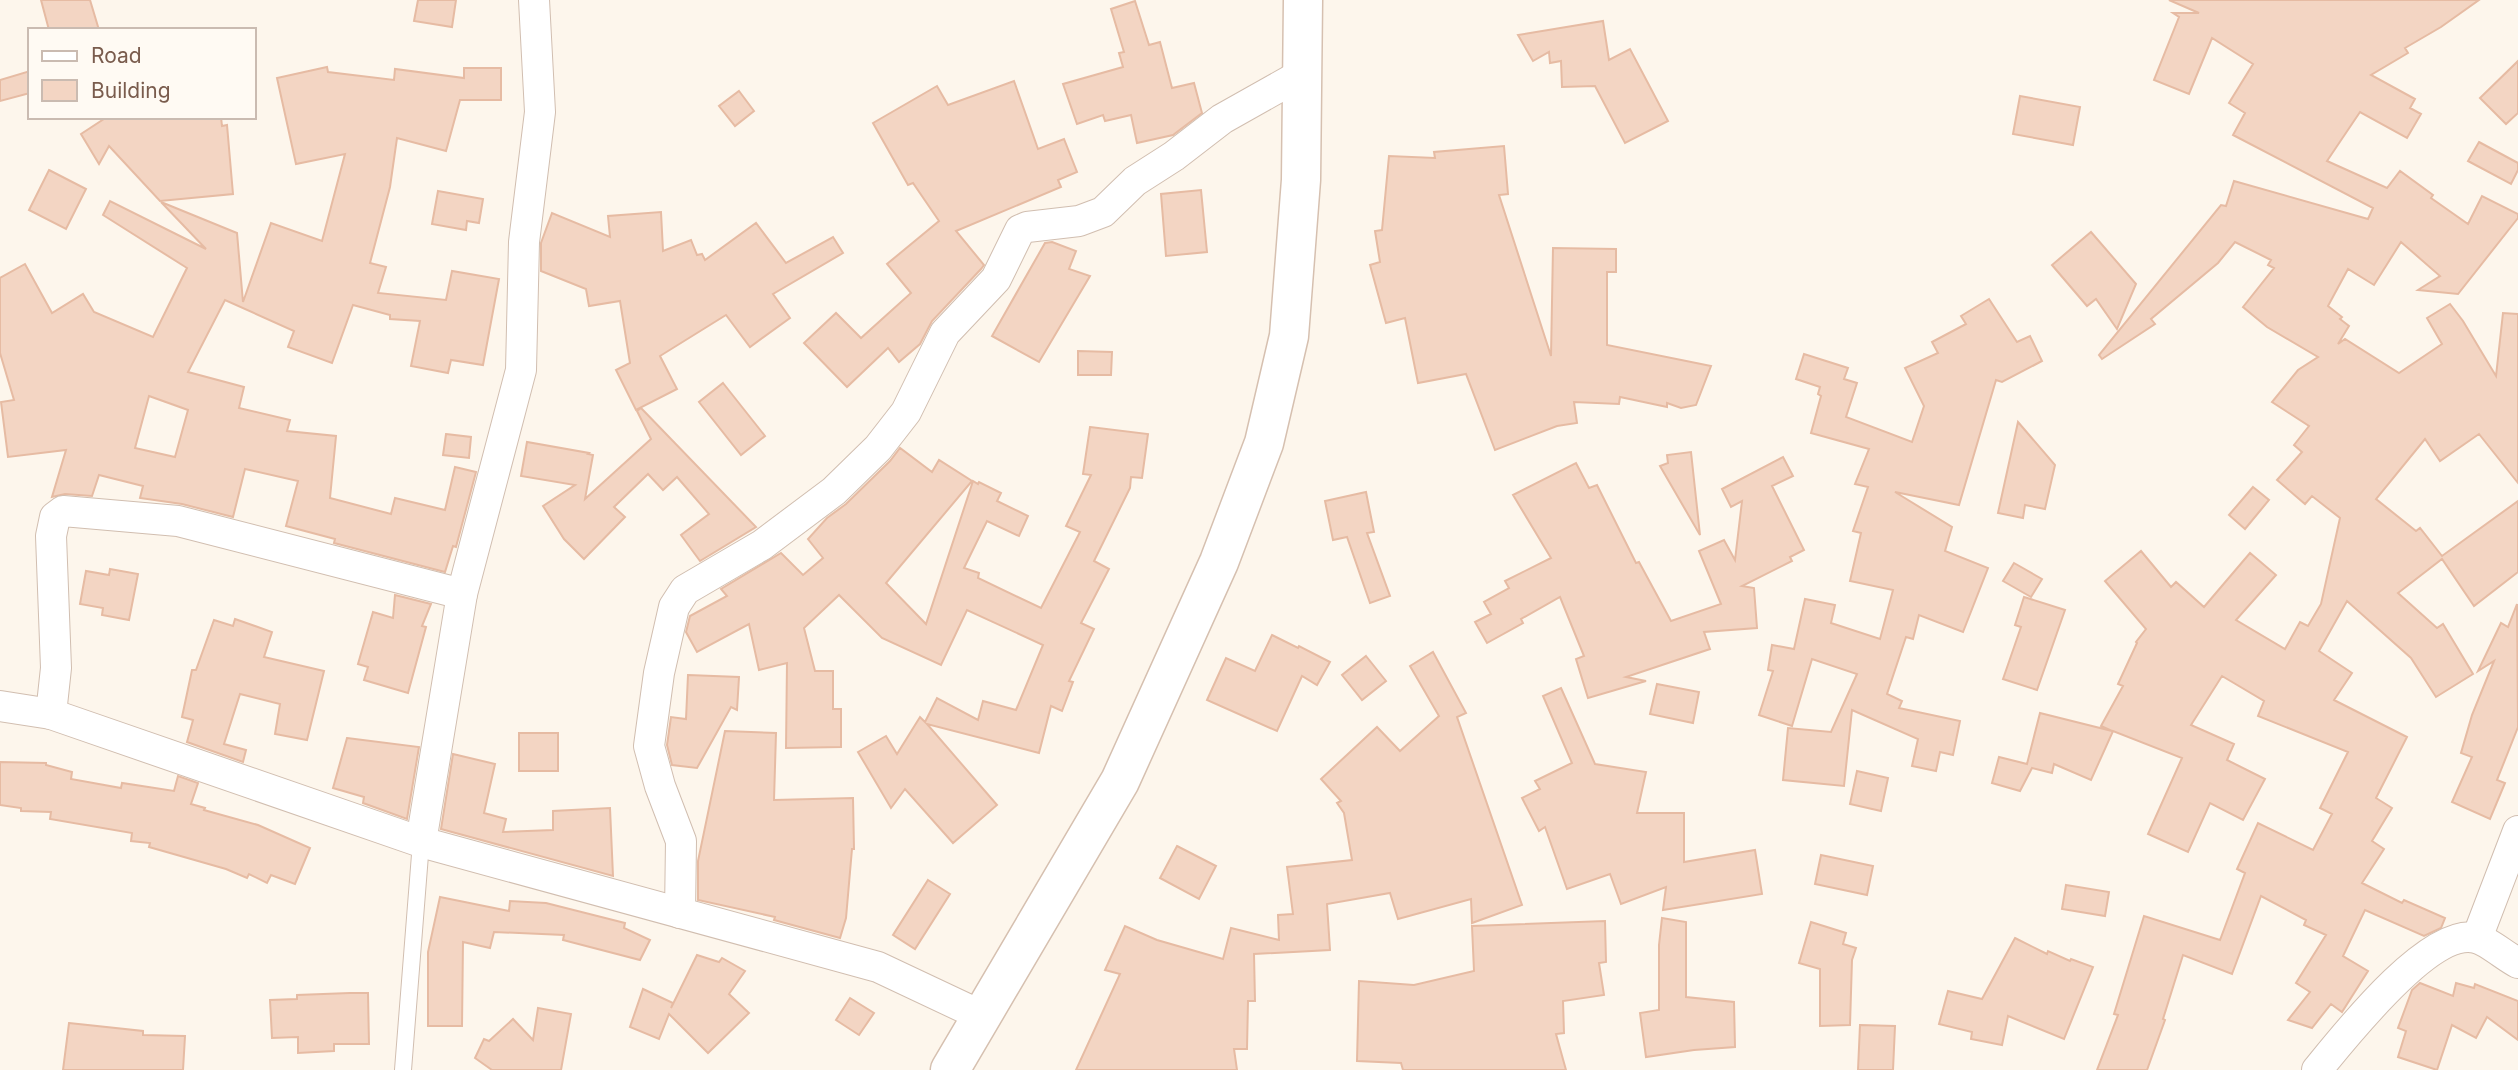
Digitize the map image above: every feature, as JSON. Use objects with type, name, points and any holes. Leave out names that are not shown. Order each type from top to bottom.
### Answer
[{"type":"main road","points":[[950,1070],[1120,781],[1219,562],[1264,443],[1289,336],[1301,180],[1303,0]]},
{"type":"street","points":[[421,842],[462,594],[522,370],[524,242],[540,112],[534,0]]},
{"type":"street","points":[[680,913],[681,841],[660,786],[649,746],[659,673],[674,607],[685,590],[762,544],[834,491],[878,448],[906,412],[945,333],[996,279],[1020,230],[1079,221],[1103,212],[1135,181],[1222,120],[1302,74]]},
{"type":"street","points":[[51,714],[56,668],[51,536],[55,517],[63,511],[178,521],[462,594]]},
{"type":"street","points":[[0,706],[51,714],[421,842],[878,967],[982,1016]]},
{"type":"street","points":[[2477,938],[2518,831]]},
{"type":"street","points":[[2317,1070],[2387,990],[2425,955],[2452,941],[2477,938],[2518,963]]},
{"type":"lane","points":[[403,1070],[421,842]]},
{"type":"building","points":[[41,0],[90,0],[98,28],[48,28]]},
{"type":"building","points":[[418,0],[456,0],[452,27],[414,21]]},
{"type":"building","points":[[2169,0],[2479,0],[2405,48],[2408,53],[2371,75],[2415,99],[2410,108],[2421,114],[2407,138],[2360,112],[2327,161],[2387,188],[2400,171],[2433,195],[2431,198],[2468,224],[2482,196],[2518,214],[2518,218],[2458,294],[2418,290],[2440,276],[2401,242],[2374,285],[2348,269],[2328,306],[2349,326],[2338,344],[2345,339],[2399,373],[2442,344],[2427,318],[2450,304],[2496,376],[2503,313],[2518,314],[2518,483],[2479,434],[2440,461],[2425,439],[2376,499],[2416,531],[2420,528],[2442,556],[2518,501],[2518,572],[2474,606],[2442,559],[2398,593],[2437,628],[2443,624],[2473,674],[2436,697],[2411,658],[2347,601],[2319,651],[2352,673],[2334,700],[2407,737],[2376,798],[2392,808],[2372,841],[2384,849],[2362,883],[2402,903],[2404,900],[2445,918],[2441,928],[2424,936],[2365,910],[2343,956],[2368,971],[2342,1012],[2331,1004],[2312,1028],[2288,1020],[2310,992],[2296,983],[2326,935],[2304,925],[2306,920],[2261,896],[2232,974],[2183,955],[2163,1019],[2165,1020],[2147,1070],[2097,1070],[2118,1015],[2114,1014],[2144,916],[2220,940],[2245,873],[2237,869],[2258,823],[2313,850],[2332,814],[2320,808],[2348,752],[2258,716],[2264,701],[2222,676],[2191,725],[2234,744],[2227,760],[2265,779],[2243,820],[2210,803],[2188,852],[2148,834],[2182,758],[2113,731],[2091,780],[2054,764],[2052,773],[2032,768],[2020,791],[1992,783],[1999,757],[2027,764],[2040,713],[2112,731],[2101,726],[2123,686],[2118,684],[2136,642],[2146,629],[2105,581],[2141,551],[2171,587],[2176,582],[2204,607],[2250,553],[2276,575],[2236,620],[2285,649],[2300,622],[2308,626],[2321,604],[2340,518],[2312,496],[2305,504],[2277,480],[2302,452],[2294,445],[2309,426],[2272,402],[2298,370],[2318,357],[2267,327],[2243,307],[2274,268],[2268,265],[2271,260],[2235,242],[2218,263],[2151,319],[2155,324],[2102,359],[2099,355],[2221,205],[2226,206],[2234,181],[2368,219],[2373,208],[2233,135],[2245,113],[2229,103],[2253,64],[2212,38],[2189,94],[2154,80],[2179,17],[2173,13],[2199,13]]},
{"type":"building","points":[[1135,1],[1149,45],[1160,42],[1172,88],[1194,83],[1202,113],[1173,135],[1137,143],[1131,115],[1105,121],[1103,115],[1077,124],[1063,84],[1123,67],[1119,53],[1124,52],[1111,9]]},
{"type":"building","points":[[1603,21],[1609,60],[1630,49],[1668,121],[1625,143],[1595,86],[1562,87],[1561,61],[1550,63],[1549,52],[1533,61],[1518,35]]},
{"type":"building","points":[[2518,61],[2518,113],[2506,124],[2480,98]]},
{"type":"building","points":[[327,67],[328,72],[394,80],[395,69],[464,78],[464,68],[501,68],[501,100],[460,100],[446,151],[397,138],[390,187],[370,263],[386,267],[378,293],[446,300],[452,271],[499,279],[483,365],[451,360],[448,373],[411,366],[420,321],[390,319],[390,315],[353,305],[332,363],[288,347],[294,331],[225,300],[188,372],[244,387],[239,408],[290,420],[287,431],[336,436],[330,498],[391,514],[395,498],[445,510],[455,467],[476,472],[456,547],[453,546],[445,572],[334,543],[335,539],[286,526],[298,481],[245,469],[233,517],[182,504],[140,498],[143,486],[99,475],[92,496],[65,494],[52,497],[66,450],[8,457],[1,402],[14,400],[0,353],[0,278],[25,264],[52,313],[83,294],[94,312],[153,337],[187,268],[103,215],[110,201],[206,249],[161,202],[237,233],[243,302],[271,223],[322,241],[345,154],[296,164],[277,78]],"holes":[[[149,396],[188,410],[175,457],[135,448]]]},
{"type":"building","points":[[28,72],[28,94],[0,101],[0,80]]},
{"type":"building","points":[[1014,81],[1038,149],[1064,139],[1077,172],[1058,180],[1061,187],[956,231],[984,265],[932,321],[920,344],[899,362],[888,348],[847,387],[804,343],[836,313],[861,338],[911,293],[887,264],[939,221],[913,183],[908,185],[873,123],[937,86],[948,105]]},
{"type":"building","points":[[739,91],[754,111],[735,126],[719,106]]},
{"type":"building","points":[[2020,96],[2080,107],[2073,145],[2013,134]]},
{"type":"building","points":[[104,119],[221,119],[222,126],[227,125],[233,194],[160,201],[109,146],[99,164],[81,134]]},
{"type":"building","points":[[2479,142],[2518,163],[2518,170],[2511,184],[2468,161]]},
{"type":"building","points":[[1504,146],[1508,194],[1499,195],[1551,356],[1553,248],[1616,249],[1616,272],[1607,272],[1607,345],[1711,366],[1696,405],[1681,408],[1667,403],[1667,407],[1620,397],[1619,404],[1574,402],[1577,423],[1557,426],[1495,450],[1466,374],[1418,383],[1405,318],[1386,323],[1370,265],[1380,262],[1375,231],[1382,230],[1389,156],[1435,158],[1434,152]]},
{"type":"building","points":[[49,170],[86,189],[66,229],[29,210]]},
{"type":"building","points":[[1201,190],[1207,252],[1166,256],[1161,194]]},
{"type":"building","points":[[438,191],[483,199],[479,223],[467,221],[466,230],[432,224]]},
{"type":"building","points":[[661,212],[663,251],[691,240],[697,255],[702,254],[705,260],[756,223],[786,263],[833,237],[843,253],[773,294],[790,318],[750,347],[726,315],[660,356],[677,389],[636,410],[616,370],[630,363],[620,301],[589,306],[586,289],[541,271],[541,243],[552,213],[610,237],[608,216]]},
{"type":"building","points":[[2091,232],[2136,284],[2117,329],[2096,299],[2087,306],[2052,265]]},
{"type":"building","points":[[1052,242],[1076,251],[1069,269],[1090,276],[1039,362],[992,336],[1045,243]]},
{"type":"building","points":[[1989,299],[2017,342],[2030,336],[2042,361],[2002,382],[1996,380],[1959,505],[1895,492],[1952,527],[1945,551],[1988,568],[1963,632],[1919,615],[1913,639],[1906,637],[1887,694],[1902,701],[1899,708],[1960,721],[1953,755],[1940,752],[1936,771],[1912,766],[1918,739],[1852,710],[1844,786],[1783,780],[1788,728],[1831,732],[1857,674],[1812,659],[1792,726],[1759,715],[1773,671],[1768,670],[1772,645],[1794,649],[1805,599],[1835,605],[1831,623],[1880,639],[1893,590],[1850,581],[1861,533],[1853,531],[1868,487],[1855,484],[1869,449],[1811,433],[1821,396],[1818,394],[1820,387],[1796,379],[1804,354],[1848,368],[1844,379],[1857,383],[1846,417],[1912,442],[1924,406],[1905,368],[1938,353],[1932,342],[1966,324],[1961,316]]},
{"type":"building","points":[[1078,351],[1112,352],[1111,375],[1078,375]]},
{"type":"building","points":[[723,383],[765,436],[741,455],[699,402]]},
{"type":"building","points":[[641,408],[756,527],[700,561],[681,535],[709,514],[677,477],[663,490],[648,474],[614,507],[625,517],[584,559],[564,539],[543,506],[575,485],[521,476],[527,442],[593,455],[585,499],[651,439],[637,411]]},
{"type":"building","points":[[2018,422],[2055,465],[2045,509],[2025,505],[2023,518],[1998,513]]},
{"type":"building","points":[[1090,427],[1148,434],[1142,478],[1131,477],[1130,488],[1094,561],[1109,569],[1081,623],[1094,629],[1069,681],[1073,682],[1062,711],[1051,706],[1039,753],[927,724],[997,805],[953,843],[905,789],[891,808],[858,752],[886,736],[897,754],[920,717],[925,722],[937,698],[978,720],[983,701],[1016,710],[1043,645],[967,610],[941,665],[882,638],[839,595],[804,628],[815,671],[833,671],[833,709],[841,709],[841,747],[786,748],[787,663],[759,670],[749,624],[697,652],[686,632],[690,616],[727,596],[721,589],[781,553],[803,575],[823,558],[808,539],[827,518],[846,504],[890,461],[900,448],[932,472],[939,460],[972,481],[886,583],[926,624],[973,481],[1001,493],[997,501],[1028,516],[1019,536],[987,521],[964,568],[979,573],[978,578],[1041,608],[1080,532],[1066,526],[1091,475],[1083,474]]},
{"type":"building","points":[[446,434],[471,437],[469,458],[443,455]]},
{"type":"building","points":[[1691,452],[1700,535],[1660,466],[1668,463],[1667,455]]},
{"type":"building","points":[[1783,457],[1793,476],[1772,486],[1804,550],[1790,557],[1792,561],[1742,586],[1754,588],[1757,628],[1704,632],[1710,649],[1626,677],[1646,681],[1588,698],[1576,659],[1584,656],[1560,597],[1521,619],[1523,623],[1487,643],[1475,622],[1491,614],[1484,602],[1509,588],[1505,581],[1551,558],[1513,495],[1576,463],[1589,488],[1597,485],[1636,563],[1639,562],[1671,621],[1721,604],[1699,551],[1724,540],[1735,560],[1742,501],[1731,507],[1722,489]]},
{"type":"building","points":[[2253,487],[2269,500],[2245,529],[2229,515]]},
{"type":"building","points":[[1366,492],[1374,532],[1367,533],[1390,596],[1370,603],[1347,537],[1333,540],[1325,501]]},
{"type":"building","points":[[2014,563],[2042,579],[2031,597],[2003,581]]},
{"type":"building","points":[[110,569],[138,574],[129,620],[102,615],[103,608],[80,604],[86,571],[109,575]]},
{"type":"building","points":[[395,595],[431,604],[422,626],[426,627],[408,693],[364,680],[368,667],[358,664],[373,612],[393,618]]},
{"type":"building","points":[[2024,597],[2065,610],[2037,690],[2003,679],[2021,627],[2015,625]]},
{"type":"building","points":[[2517,604],[2518,727],[2497,780],[2505,783],[2490,819],[2452,802],[2472,757],[2461,753],[2472,715],[2494,661],[2478,671],[2501,623],[2508,627]]},
{"type":"building","points":[[235,619],[272,632],[264,657],[324,671],[307,740],[275,734],[280,704],[240,694],[224,744],[246,750],[243,762],[187,742],[193,720],[182,717],[192,670],[196,670],[214,620],[233,626]]},
{"type":"building","points":[[1272,635],[1330,662],[1317,685],[1302,676],[1277,731],[1207,700],[1226,658],[1255,671]]},
{"type":"building","points":[[1433,652],[1466,713],[1457,717],[1522,905],[1472,923],[1471,899],[1398,919],[1390,893],[1327,904],[1330,950],[1254,954],[1255,1001],[1248,1001],[1247,1049],[1234,1049],[1237,1070],[1076,1070],[1120,974],[1105,970],[1125,926],[1157,940],[1223,959],[1231,928],[1279,940],[1278,915],[1293,914],[1287,867],[1352,860],[1344,813],[1337,803],[1341,801],[1321,779],[1377,727],[1400,751],[1439,716],[1410,666]]},
{"type":"building","points":[[1366,656],[1386,681],[1362,700],[1342,675]]},
{"type":"building","points":[[688,675],[739,677],[737,710],[731,707],[697,768],[672,765],[667,745],[671,717],[686,719]]},
{"type":"building","points":[[1657,684],[1699,692],[1693,723],[1650,714]]},
{"type":"building","points":[[1561,688],[1595,764],[1646,772],[1637,813],[1684,813],[1684,862],[1755,850],[1762,894],[1663,910],[1666,887],[1621,904],[1610,874],[1567,889],[1545,827],[1539,831],[1522,798],[1540,789],[1535,781],[1572,763],[1543,696]]},
{"type":"building","points":[[725,731],[776,733],[774,800],[853,798],[854,849],[846,918],[840,938],[774,920],[775,917],[698,900],[698,861]]},
{"type":"building","points":[[519,733],[558,733],[558,771],[519,771]]},
{"type":"building","points":[[347,738],[419,747],[407,819],[363,803],[364,797],[333,788]]},
{"type":"building","points":[[453,754],[495,764],[484,813],[506,819],[503,832],[553,830],[553,811],[610,808],[613,876],[441,829]]},
{"type":"building","points":[[0,762],[46,763],[72,772],[71,779],[121,788],[122,783],[174,791],[178,776],[198,783],[191,804],[258,825],[310,848],[295,884],[271,875],[267,883],[249,874],[247,878],[226,869],[149,847],[150,843],[131,841],[132,833],[50,819],[51,812],[21,811],[21,808],[0,805]]},
{"type":"building","points":[[1857,771],[1888,778],[1881,811],[1850,804]]},
{"type":"building","points":[[1177,846],[1216,866],[1199,899],[1160,878]]},
{"type":"building","points":[[1821,855],[1873,866],[1867,895],[1815,884]]},
{"type":"building","points":[[928,880],[950,894],[915,949],[893,935]]},
{"type":"building","points":[[2066,885],[2109,892],[2105,916],[2062,909]]},
{"type":"building","points":[[440,897],[509,911],[510,901],[546,903],[625,923],[624,928],[650,940],[640,960],[563,940],[564,935],[494,932],[490,948],[463,942],[462,1026],[428,1026],[428,952]]},
{"type":"building","points":[[1662,918],[1686,922],[1686,997],[1734,1002],[1735,1047],[1646,1057],[1640,1013],[1659,1010],[1659,945]]},
{"type":"building","points":[[1605,921],[1606,962],[1599,963],[1604,995],[1563,1001],[1564,1033],[1556,1034],[1566,1070],[1403,1070],[1401,1063],[1357,1061],[1359,981],[1414,985],[1474,971],[1472,926]]},
{"type":"building","points":[[1811,922],[1846,933],[1843,944],[1856,948],[1852,960],[1850,1025],[1820,1026],[1820,969],[1799,963]]},
{"type":"building","points":[[2015,938],[2047,954],[2048,951],[2093,967],[2064,1039],[2008,1016],[2002,1045],[1971,1039],[1972,1032],[1939,1024],[1948,991],[1982,999]]},
{"type":"building","points":[[697,955],[719,962],[722,958],[745,971],[729,994],[749,1013],[708,1053],[669,1014],[659,1039],[630,1027],[643,989],[673,1003],[671,1008]]},
{"type":"building","points":[[2420,983],[2453,996],[2456,983],[2474,988],[2475,984],[2518,1001],[2518,1040],[2487,1017],[2476,1038],[2452,1025],[2437,1070],[2398,1057],[2406,1031],[2398,1028],[2412,990]]},
{"type":"building","points":[[368,993],[369,1044],[334,1044],[334,1051],[298,1053],[298,1037],[272,1038],[270,1000],[297,999],[297,995]]},
{"type":"building","points":[[850,998],[874,1013],[859,1035],[836,1020]]},
{"type":"building","points":[[538,1008],[571,1014],[561,1070],[492,1070],[475,1058],[484,1039],[489,1041],[513,1019],[533,1040]]},
{"type":"building","points":[[69,1023],[143,1031],[143,1035],[185,1036],[183,1070],[63,1070]]},
{"type":"building","points":[[1860,1025],[1895,1026],[1893,1070],[1858,1070]]}]
